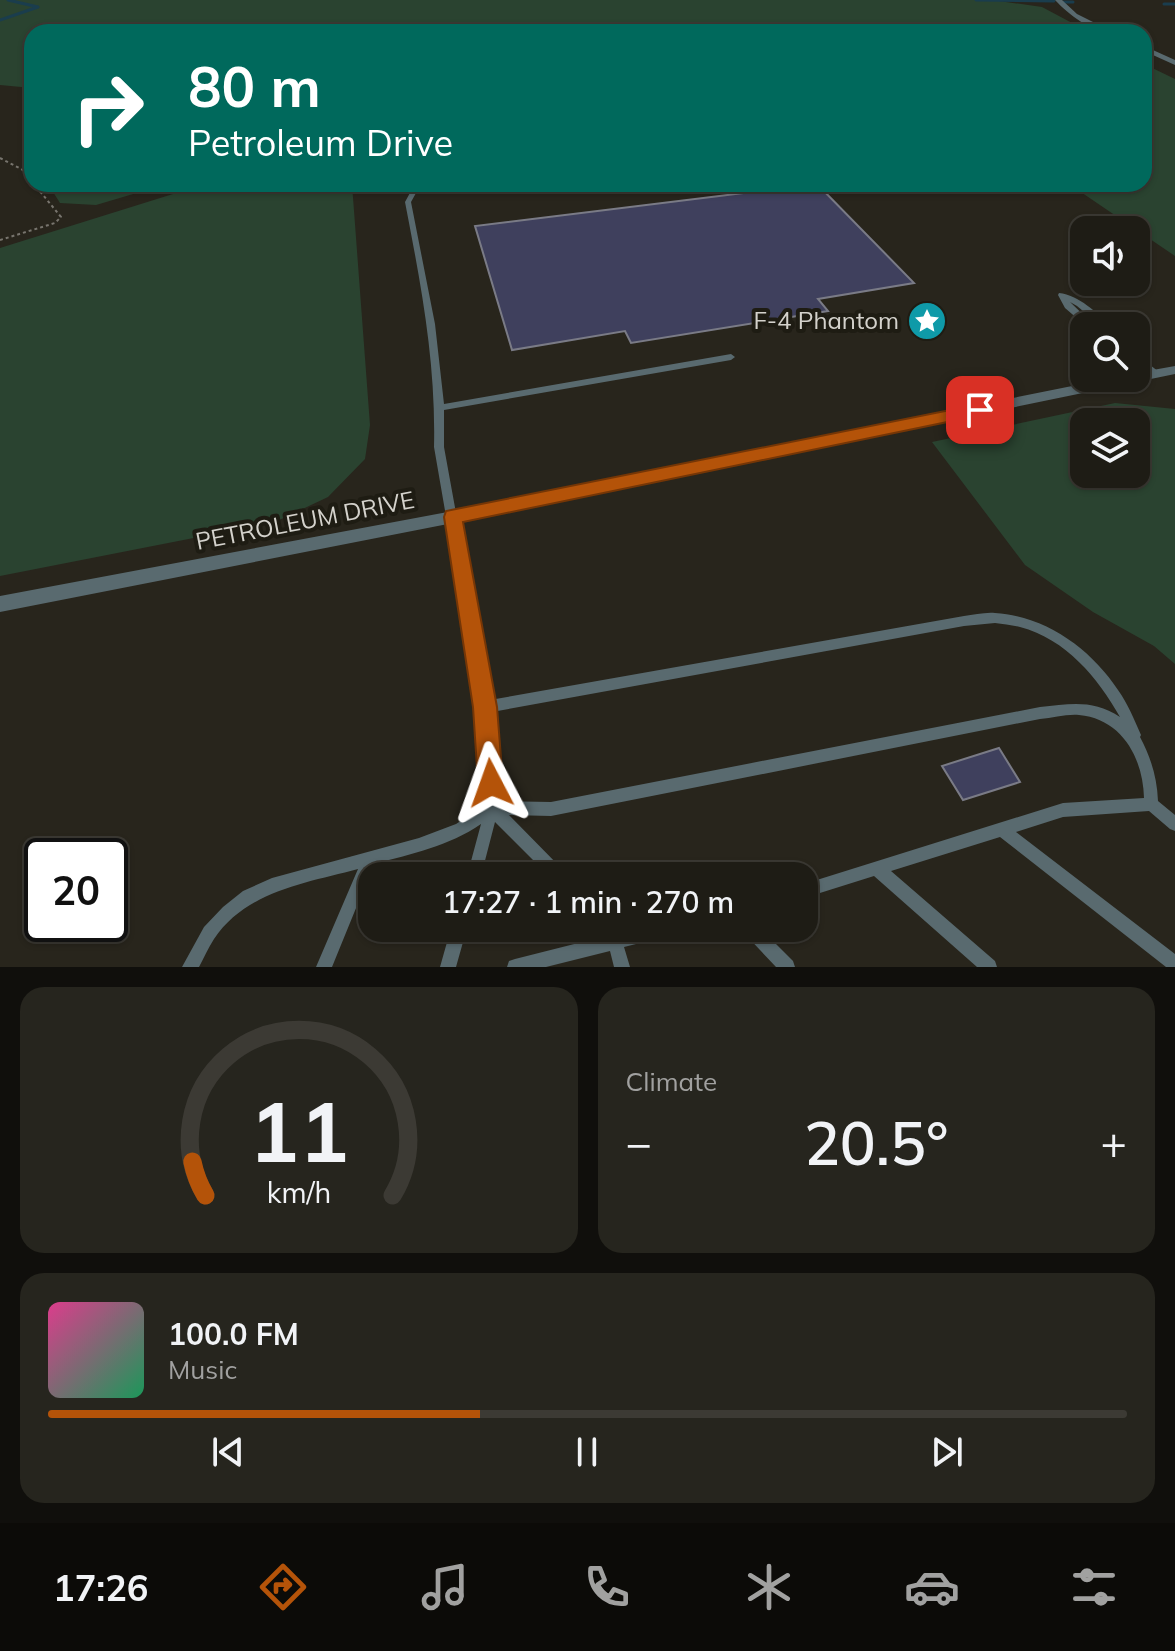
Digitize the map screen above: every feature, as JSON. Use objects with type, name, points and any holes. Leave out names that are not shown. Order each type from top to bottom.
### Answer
[{"type":"street","points":[[1058,0],[1075,15],[1093,24]]},
{"type":"street","points":[[1152,52],[1175,63]]},
{"type":"street","name":"PETROLEUM DRIVE","points":[[1150,375],[1175,370]]},
{"type":"street","name":"PETROLEUM DRIVE","points":[[0,604],[453,517],[1070,391]]},
{"type":"lane","points":[[413,192],[408,202],[436,335],[441,407],[439,447],[485,707],[492,808],[478,862]]},
{"type":"lane","points":[[1075,312],[1062,295],[1089,312]]},
{"type":"lane","points":[[441,407],[731,357]]},
{"type":"lane","points":[[1150,369],[1156,374]]},
{"type":"lane","points":[[485,707],[964,621],[996,618],[1040,631],[1081,656],[1117,694],[1152,782],[1151,804]]},
{"type":"lane","points":[[190,967],[209,932],[248,896],[272,885],[369,860],[460,830],[492,808],[551,809],[1040,713],[1079,709],[1096,712],[1135,736]]},
{"type":"lane","points":[[818,887],[1063,810],[1151,804],[1175,824]]},
{"type":"lane","points":[[492,808],[545,862]]},
{"type":"lane","points":[[1004,831],[1175,964]]},
{"type":"lane","points":[[324,967],[369,860]]},
{"type":"lane","points":[[877,869],[989,967]]},
{"type":"lane","points":[[448,967],[455,942]]},
{"type":"lane","points":[[515,967],[587,942]]},
{"type":"lane","points":[[613,942],[622,967]]},
{"type":"lane","points":[[763,942],[787,967]]},
{"type":"path","points":[[0,158],[24,171]]},
{"type":"path","points":[[0,240],[55,223],[61,217],[40,192]]},
{"type":"green space","points":[[0,0],[992,0],[1042,7],[1074,24],[24,24],[24,87],[0,85]]},
{"type":"green space","points":[[1152,68],[1175,79],[1175,256],[1150,239],[1150,216],[1116,216],[1081,192],[1152,192]]},
{"type":"green space","points":[[53,192],[140,192],[96,205],[60,203]]},
{"type":"green space","points":[[179,192],[353,192],[370,425],[365,459],[328,497],[275,522],[0,576],[0,248]]},
{"type":"green space","points":[[1115,403],[1175,409],[1175,664],[1154,646],[1093,612],[1025,565],[932,442],[1070,413],[1070,488],[1150,488],[1150,408],[1092,408]]},
{"type":"building","points":[[752,192],[825,192],[914,283],[818,299],[828,311],[631,343],[625,331],[512,350],[475,226]]},
{"type":"building","points":[[999,748],[1020,782],[963,800],[942,766]]},
{"type":"waterway","points":[[0,20],[38,7],[8,0]]},
{"type":"waterway","points":[[976,0],[1054,1]]},
{"type":"waterway","points":[[1063,2],[1073,2]]},
{"type":"waterway","points":[[1164,4],[1175,4]]},
{"type":"place","name":"F-4 Phantom","points":[[927,321]]},
{"type":"route","points":[[491,783],[485,707],[453,517],[980,410]]}]
